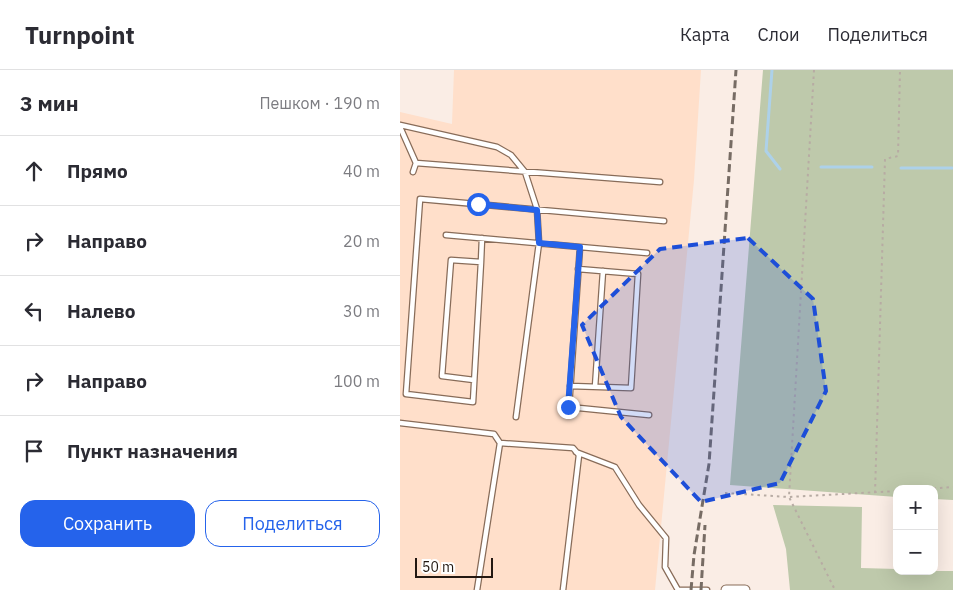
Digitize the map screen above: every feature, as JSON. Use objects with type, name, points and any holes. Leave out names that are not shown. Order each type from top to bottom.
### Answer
[{"type":"street","points":[[726,590],[744,590]]},
{"type":"lane","points":[[400,126],[416,163],[413,172]]},
{"type":"lane","points":[[400,126],[497,147],[511,155],[525,172],[537,210],[539,243],[516,417]]},
{"type":"lane","points":[[416,163],[660,182]]},
{"type":"lane","points":[[482,238],[473,402],[406,394],[420,199],[664,221]]},
{"type":"lane","points":[[446,235],[647,253]]},
{"type":"lane","points":[[580,247],[568,407],[649,415]]},
{"type":"lane","points":[[474,380],[442,376],[451,260],[480,262]]},
{"type":"lane","points":[[570,386],[631,388],[638,274],[578,269]]},
{"type":"lane","points":[[595,387],[603,271]]},
{"type":"lane","points":[[400,423],[494,434],[500,443],[477,590]]},
{"type":"lane","points":[[500,443],[573,448],[579,455],[563,590]]},
{"type":"lane","points":[[576,452],[615,467],[639,505],[666,538],[665,567],[678,590],[707,590]]},
{"type":"path","points":[[814,70],[789,497],[835,590]]},
{"type":"path","points":[[875,493],[885,159],[898,156],[900,70]]},
{"type":"path","points":[[938,488],[953,486]]},
{"type":"path","points":[[725,494],[789,497],[893,491]]},
{"type":"highlighted area","points":[[748,238],[813,299],[826,391],[780,483],[701,502],[621,417],[582,325],[660,249]]},
{"type":"shaded area","points":[[454,70],[701,70],[694,180],[655,590],[400,590],[400,112],[452,124]]},
{"type":"green space","points":[[763,70],[953,70],[953,500],[938,499],[938,485],[893,485],[893,497],[730,485]]},
{"type":"green space","points":[[773,505],[862,507],[861,568],[893,569],[893,575],[938,575],[938,571],[953,571],[953,590],[790,590],[786,549]]},
{"type":"waterway","points":[[772,70],[766,151],[780,169]]},
{"type":"waterway","points":[[821,167],[872,167]]},
{"type":"waterway","points":[[901,168],[952,168]]},
{"type":"railway","points":[[691,590],[694,555],[709,464],[736,70]]},
{"type":"railway","points":[[701,590],[705,525]]},
{"type":"route","points":[[478,204],[537,210],[539,243],[580,247],[568,407]]}]
